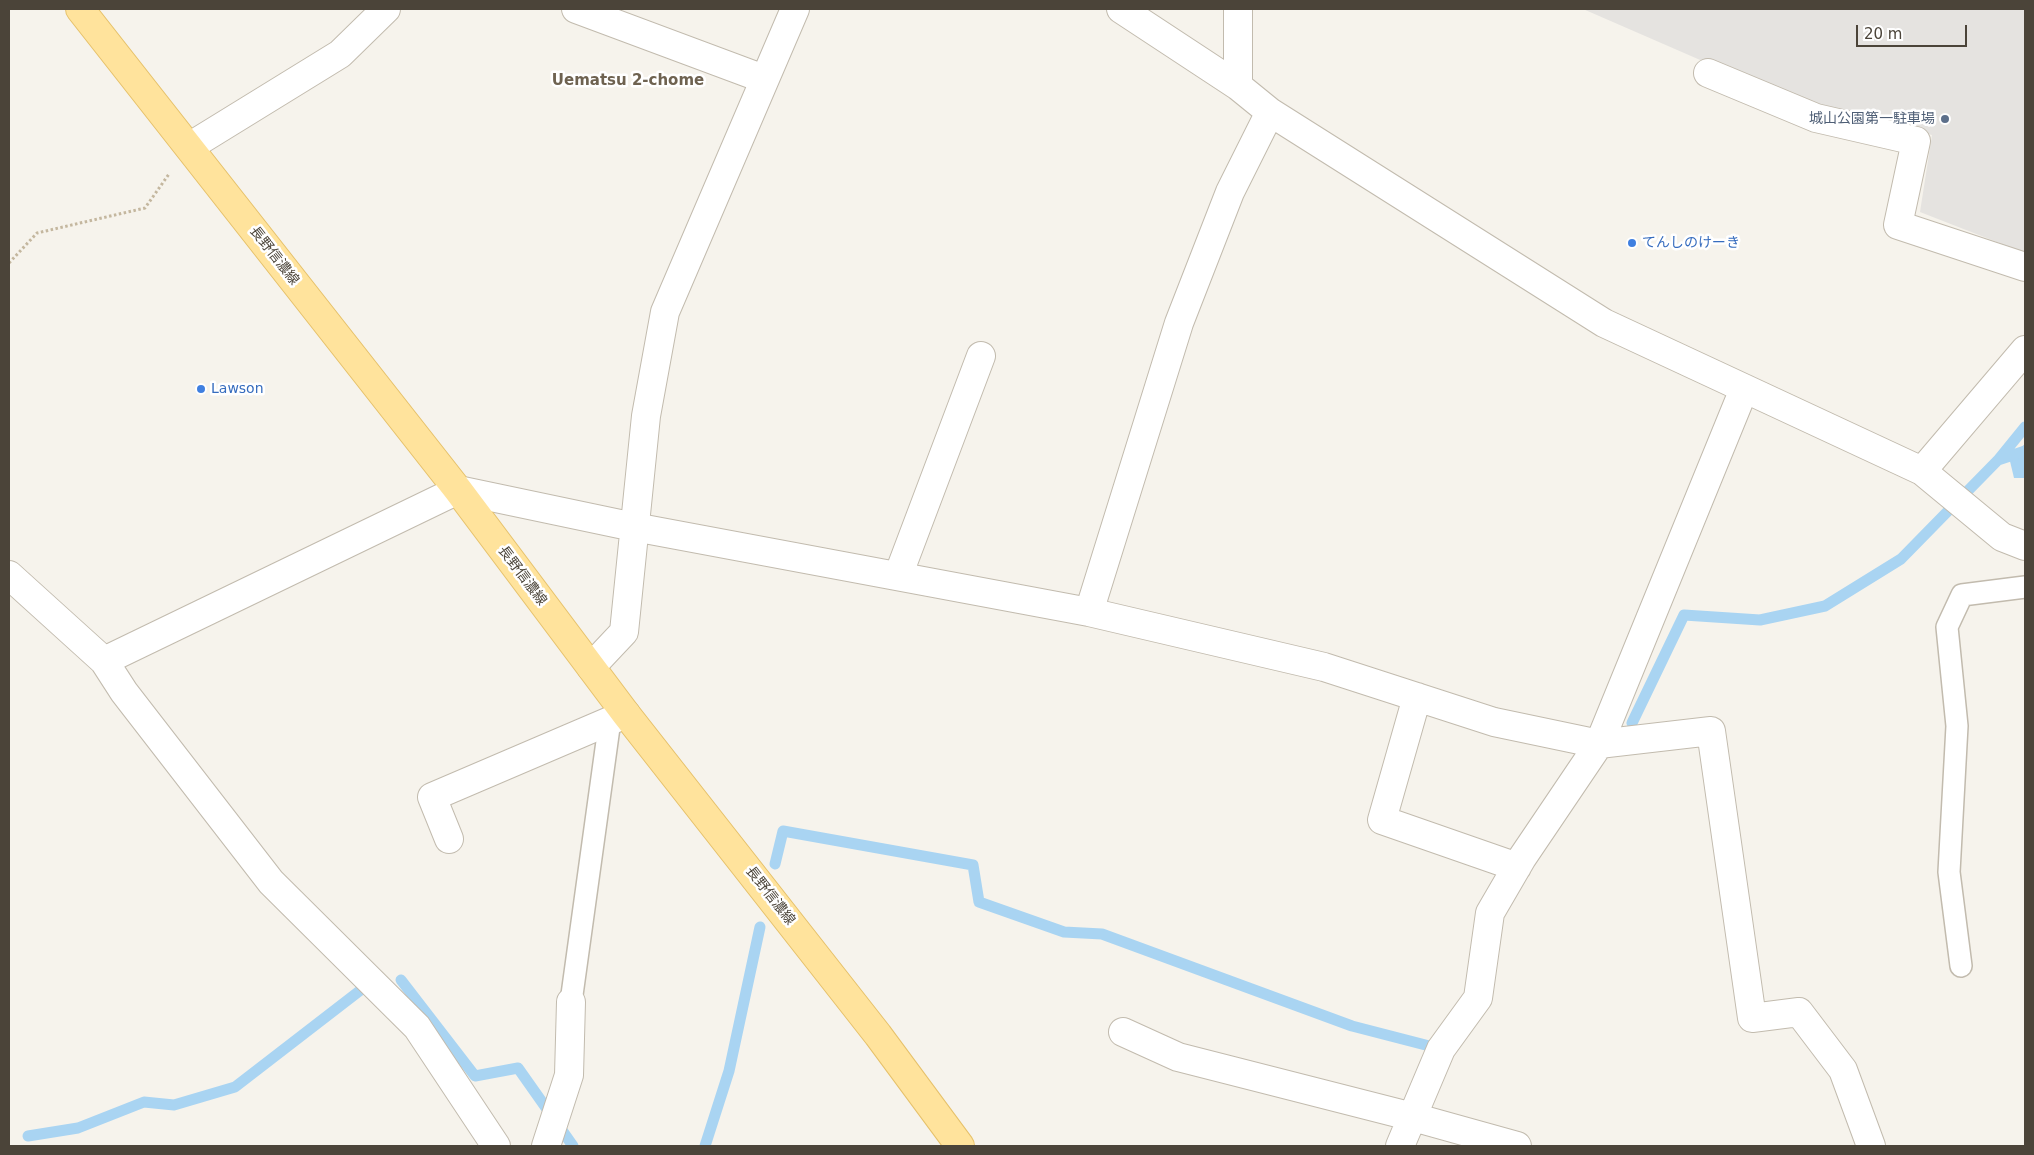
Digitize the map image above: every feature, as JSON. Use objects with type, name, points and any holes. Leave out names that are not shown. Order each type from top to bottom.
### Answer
[{"type":"main road","name":"長野信濃線","points":[[80,9],[458,490],[591,667],[618,717],[878,1034],[960,1146]]},
{"type":"street","points":[[189,147],[340,54],[386,9]]},
{"type":"street","points":[[576,9],[764,79]]},
{"type":"street","points":[[591,667],[624,632],[646,416],[665,312],[795,9]]},
{"type":"street","points":[[1121,9],[1238,86],[1270,112],[1604,323],[1922,471],[2002,537],[2025,546]]},
{"type":"street","points":[[1238,9],[1238,86]]},
{"type":"street","points":[[1708,73],[1816,118],[1916,141],[1898,225],[2025,267]]},
{"type":"street","points":[[1089,612],[1179,323],[1230,192],[1270,112]]},
{"type":"street","points":[[1922,471],[2025,350]]},
{"type":"street","points":[[898,576],[980,356]]},
{"type":"street","points":[[1400,1146],[1441,1049],[1478,998],[1490,913],[1516,867],[1599,744],[1744,389]]},
{"type":"street","points":[[104,661],[458,490],[634,527],[1089,612],[1324,667],[1494,722],[1599,744],[1711,731],[1752,1018],[1799,1012],[1843,1070],[1871,1146]]},
{"type":"street","points":[[9,575],[104,661],[124,692],[271,882],[417,1027],[496,1146]]},
{"type":"street","points":[[1417,697],[1382,820],[1516,867]]},
{"type":"street","points":[[449,839],[432,797],[618,717]]},
{"type":"street","points":[[546,1146],[569,1075],[571,1002]]},
{"type":"street","points":[[1123,1032],[1178,1057],[1518,1146]]},
{"type":"lane","points":[[1961,966],[1949,872],[1957,726],[1948,627],[1962,595],[2025,588]]},
{"type":"lane","points":[[571,1002],[618,717]]},
{"type":"path","points":[[9,263],[37,233],[145,208],[189,147]]},
{"type":"shaded area","name":"城山公園第一駐車場","points":[[1583,9],[2025,9],[2025,253],[1920,212],[1932,135],[1799,103]]},
{"type":"water","points":[[2025,444],[2025,478],[2014,478],[2009,457]]},
{"type":"waterway","points":[[1999,459],[2025,427]]},
{"type":"waterway","points":[[1632,723],[1684,615],[1760,620],[1825,606],[1901,559],[1998,460],[2025,451]]},
{"type":"waterway","points":[[775,864],[783,831],[973,865],[979,902],[1064,932],[1102,934],[1352,1026],[1441,1049]]},
{"type":"waterway","points":[[705,1146],[729,1071],[760,927]]},
{"type":"waterway","points":[[401,980],[475,1076],[518,1068],[573,1146]]},
{"type":"waterway","points":[[28,1136],[78,1128],[144,1102],[174,1105],[235,1087],[362,989]]},
{"type":"place","name":"城山公園第一駐車場","points":[[1945,119]]},
{"type":"place","name":"てんしのけーき","points":[[1632,243]]},
{"type":"place","name":"Lawson","points":[[201,389]]},
{"type":"district","name":"Uematsu 2-chome","points":[[628,81]]}]
